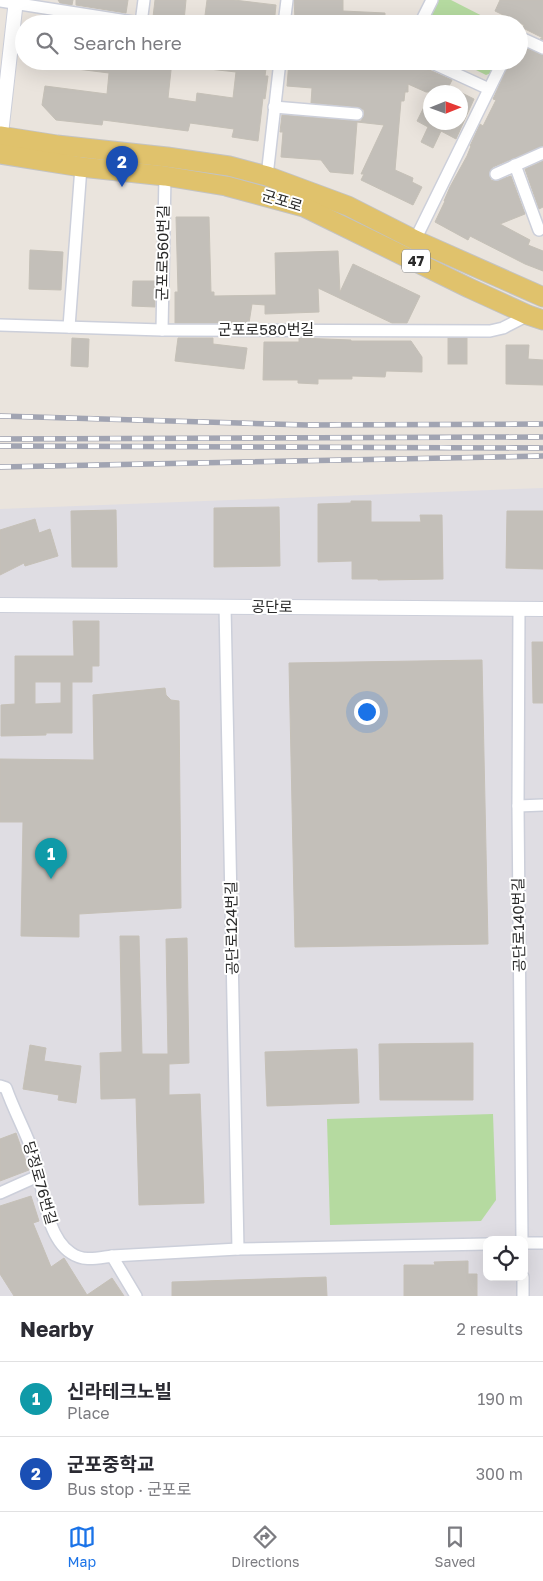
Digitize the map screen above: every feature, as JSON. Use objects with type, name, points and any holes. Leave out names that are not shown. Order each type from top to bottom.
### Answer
[{"type":"main road","name":"군포로","points":[[0,142],[81,167],[165,176],[226,186],[304,207],[536,318]]},
{"type":"main road","name":"군포로","points":[[0,142],[57,145],[167,157],[229,166],[267,176],[348,206],[415,240],[543,297]]},
{"type":"main road","points":[[304,207],[300,200],[302,196],[306,195],[335,205],[348,206]]},
{"type":"street","points":[[144,0],[144,15]]},
{"type":"street","points":[[285,15],[287,0]]},
{"type":"street","points":[[424,15],[432,0]]},
{"type":"street","points":[[0,1],[16,1],[97,15]]},
{"type":"street","points":[[0,142],[16,1]]},
{"type":"street","points":[[528,41],[543,48]]},
{"type":"street","points":[[267,176],[279,70]]},
{"type":"street","points":[[448,70],[489,88]]},
{"type":"street","points":[[415,240],[498,70]]},
{"type":"street","points":[[274,107],[357,114]]},
{"type":"street","points":[[496,174],[543,153]]},
{"type":"street","points":[[515,165],[539,230]]},
{"type":"street","points":[[69,327],[81,167]]},
{"type":"street","name":"군포로560번길","points":[[162,330],[165,176]]},
{"type":"street","name":"군포로580번길","points":[[0,325],[162,330],[490,331],[536,318]]},
{"type":"street","name":"공단로","points":[[0,605],[543,610]]},
{"type":"street","name":"공단로124번길","points":[[225,606],[238,1249]]},
{"type":"street","name":"공단로140번길","points":[[519,609],[518,806],[522,1236]]},
{"type":"street","points":[[518,806],[543,805]]},
{"type":"street","name":"당정로76번길","points":[[0,1086],[6,1088],[34,1157],[49,1222],[61,1242],[70,1252],[84,1259],[238,1249],[483,1244]]},
{"type":"street","points":[[0,1193],[38,1176]]},
{"type":"street","points":[[528,1243],[543,1243]]},
{"type":"street","points":[[112,1256],[136,1296]]},
{"type":"street","points":[[523,1281],[523,1296]]},
{"type":"shaded area","points":[[543,488],[543,1296],[0,1296],[0,509]]},
{"type":"green space","points":[[437,0],[451,0],[480,15],[430,15]]},
{"type":"green space","points":[[476,70],[492,70],[486,75]]},
{"type":"green space","points":[[493,1114],[496,1200],[481,1221],[330,1225],[327,1119]]},
{"type":"building","points":[[58,0],[73,0],[72,5],[60,3]]},
{"type":"building","points":[[76,0],[128,0],[126,13],[76,5]]},
{"type":"building","points":[[155,0],[186,0],[185,15],[153,15]]},
{"type":"building","points":[[207,0],[234,0],[276,5],[275,15],[205,15]]},
{"type":"building","points":[[294,0],[343,0],[343,11],[385,13],[385,15],[295,15]]},
{"type":"building","points":[[500,0],[543,0],[543,38],[528,30],[528,15],[503,15],[495,11]]},
{"type":"building","points":[[528,49],[543,55],[543,146],[493,167],[489,174],[491,180],[496,181],[511,176],[525,214],[500,224],[530,240],[528,245],[543,251],[543,271],[470,236],[468,240],[435,222],[450,187],[467,156],[480,124],[483,126],[496,100],[493,99],[506,70],[528,70]]},
{"type":"building","points":[[85,70],[171,70],[168,98],[196,102],[197,93],[233,98],[236,72],[218,70],[266,70],[265,76],[268,76],[265,99],[263,98],[258,141],[232,137],[234,129],[190,123],[188,131],[103,120],[102,125],[56,120],[42,105],[45,86],[107,94],[109,73]]},
{"type":"building","points":[[288,70],[430,70],[452,80],[450,85],[423,85],[423,91],[408,84],[408,92],[405,92],[404,101],[401,101],[395,170],[413,178],[412,182],[422,187],[413,205],[361,180],[364,174],[361,174],[384,125],[357,122],[353,174],[330,172],[321,160],[281,157],[283,132],[280,132],[282,115],[361,121],[364,115],[364,110],[358,107],[311,103],[312,88],[287,86]]},
{"type":"building","points":[[468,96],[474,99],[468,112]]},
{"type":"building","points":[[423,109],[423,124],[417,121]]},
{"type":"building","points":[[427,130],[460,130],[456,139],[441,131],[433,148],[421,142]]},
{"type":"building","points":[[543,161],[543,207],[539,209],[525,169]]},
{"type":"building","points":[[176,217],[209,217],[211,292],[214,292],[214,296],[276,295],[275,253],[338,251],[340,292],[353,264],[420,296],[407,323],[392,323],[318,288],[319,312],[265,314],[265,305],[252,304],[249,323],[175,323],[175,292],[178,292]]},
{"type":"building","points":[[30,250],[63,252],[61,290],[29,289]]},
{"type":"building","points":[[133,281],[155,281],[155,307],[132,306]]},
{"type":"building","points":[[72,338],[89,339],[88,367],[71,366]]},
{"type":"building","points":[[178,338],[213,338],[213,344],[247,348],[244,369],[175,361]]},
{"type":"building","points":[[299,338],[351,341],[411,341],[422,357],[422,372],[386,371],[385,377],[352,376],[352,379],[318,379],[318,384],[298,383],[298,380],[263,380],[264,342],[299,342]]},
{"type":"building","points":[[448,338],[467,338],[467,364],[448,364]]},
{"type":"building","points":[[506,345],[529,345],[528,359],[543,360],[543,385],[506,384]]},
{"type":"building","points":[[351,501],[371,501],[371,522],[421,522],[420,515],[442,515],[443,579],[352,579],[352,561],[318,562],[318,504],[351,503]]},
{"type":"building","points":[[279,507],[280,566],[214,567],[214,508]]},
{"type":"building","points":[[116,510],[117,567],[72,567],[71,511]]},
{"type":"building","points":[[507,511],[543,511],[543,569],[506,568]]},
{"type":"building","points":[[35,519],[39,533],[50,529],[58,556],[25,566],[24,563],[0,575],[0,530]]},
{"type":"building","points":[[73,621],[99,621],[99,666],[92,666],[92,682],[72,682],[72,733],[1,736],[1,705],[15,704],[15,656],[74,656]],"holes":[[[35,682],[61,682],[61,703],[35,704]]]},
{"type":"building","points":[[532,642],[543,642],[543,703],[533,703]]},
{"type":"building","points":[[482,660],[488,944],[295,947],[289,663]]},
{"type":"building","points":[[165,688],[166,695],[171,700],[179,701],[181,908],[79,914],[79,937],[21,936],[23,822],[0,822],[0,759],[94,760],[93,695]]},
{"type":"building","points":[[120,936],[139,936],[142,1054],[168,1054],[166,939],[187,938],[189,1063],[169,1064],[169,1095],[200,1094],[204,1203],[139,1205],[136,1098],[101,1099],[100,1053],[122,1052]]},
{"type":"building","points":[[473,1043],[473,1100],[380,1100],[379,1044]]},
{"type":"building","points":[[30,1045],[46,1048],[44,1061],[81,1066],[76,1103],[58,1100],[59,1095],[23,1089]]},
{"type":"building","points":[[357,1049],[359,1103],[267,1106],[265,1052]]},
{"type":"building","points":[[16,1133],[29,1170],[0,1181],[0,1139]]},
{"type":"building","points":[[31,1196],[39,1221],[33,1223],[51,1267],[64,1258],[87,1295],[112,1278],[124,1296],[14,1296],[0,1274],[0,1206]]},
{"type":"building","points":[[468,1261],[468,1274],[477,1274],[477,1296],[404,1296],[404,1265],[435,1265],[434,1262]]},
{"type":"building","points":[[326,1277],[327,1296],[172,1296],[172,1282]]},
{"type":"railway","points":[[0,416],[307,425],[543,424]]},
{"type":"railway","points":[[0,439],[543,437]]},
{"type":"railway","points":[[0,446],[543,448]]},
{"type":"railway","points":[[0,467],[543,456]]},
{"type":"place","name":"군포중학교","points":[[122,187]]},
{"type":"place","name":"신라테크노빌","points":[[51,879]]}]
